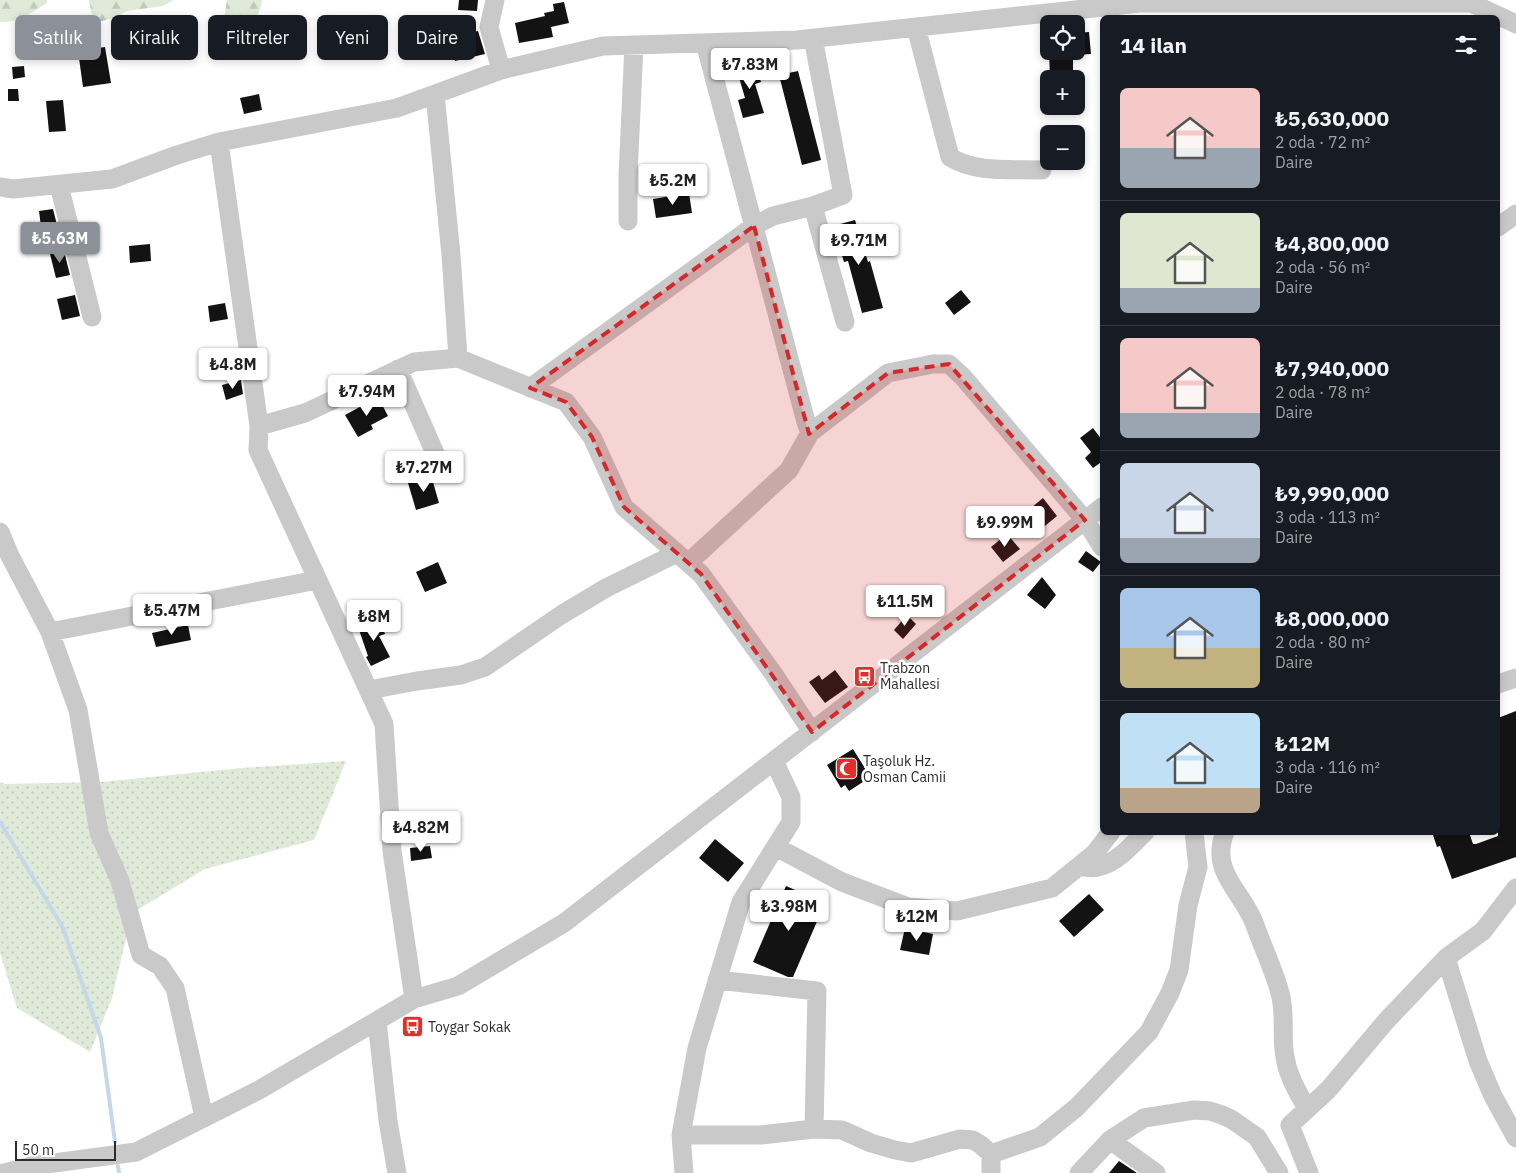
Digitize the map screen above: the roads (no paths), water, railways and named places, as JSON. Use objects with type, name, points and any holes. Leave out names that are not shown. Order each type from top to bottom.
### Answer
[{"type":"street","points":[[495,0],[489,27],[500,70]]},
{"type":"street","points":[[0,188],[13,189],[112,180],[177,155],[219,142],[396,108],[500,70],[603,46],[813,38],[916,27],[1123,11],[1140,3],[1470,3],[1496,15]]},
{"type":"street","points":[[1500,17],[1516,24]]},
{"type":"street","points":[[916,27],[950,157],[972,167],[1040,170]]},
{"type":"street","points":[[530,388],[754,226],[773,216],[813,206],[843,195],[813,38]]},
{"type":"street","points":[[705,43],[810,433]]},
{"type":"street","points":[[628,221],[628,176],[634,45]]},
{"type":"street","points":[[436,94],[451,255],[458,358]]},
{"type":"street","points":[[219,142],[259,426],[258,450],[384,724],[392,851],[414,999]]},
{"type":"street","points":[[59,185],[92,317]]},
{"type":"street","points":[[813,206],[845,322]]},
{"type":"street","points":[[1500,226],[1516,214]]},
{"type":"street","points":[[259,426],[305,413],[414,362],[458,358],[566,402],[592,437],[624,507],[701,574],[812,732]]},
{"type":"street","points":[[369,690],[417,681],[461,676],[485,667],[561,615],[606,588],[682,558],[789,470],[810,433],[888,373],[933,364],[949,364],[963,377],[1085,520],[1100,544]]},
{"type":"street","points":[[398,369],[438,460]]},
{"type":"street","points":[[4,1173],[32,1166],[136,1152],[259,1090],[414,999],[458,986],[564,923],[1100,509]]},
{"type":"street","points":[[0,532],[10,556],[50,632],[78,710],[99,833],[120,881],[142,956],[160,966],[175,988],[204,1117]]},
{"type":"street","points":[[50,632],[317,580]]},
{"type":"street","points":[[1500,683],[1516,678]]},
{"type":"street","points":[[684,1173],[681,1134],[697,1048],[741,902],[792,822],[792,797],[774,761]]},
{"type":"street","points":[[776,847],[842,882],[908,907],[957,911],[1052,888],[1094,854],[1109,835]]},
{"type":"street","points":[[1079,866],[1096,868],[1103,866],[1120,856],[1142,835]]},
{"type":"street","points":[[991,1154],[1040,1137],[1077,1107],[1149,1032],[1170,993],[1178,970],[1188,905],[1198,867],[1194,835]]},
{"type":"street","points":[[1224,835],[1220,845],[1222,865],[1252,918],[1281,994],[1284,1056],[1290,1077],[1307,1109]]},
{"type":"street","points":[[1309,1173],[1290,1125],[1328,1090],[1387,1020],[1446,958],[1483,931],[1516,888]]},
{"type":"street","points":[[1446,958],[1478,1061],[1493,1096],[1516,1138]]},
{"type":"street","points":[[717,980],[816,991],[814,1129]]},
{"type":"street","points":[[377,1021],[388,1121],[397,1173]]},
{"type":"street","points":[[1079,1173],[1110,1140],[1144,1118],[1194,1110],[1210,1111],[1231,1120],[1257,1137],[1279,1173]]},
{"type":"street","points":[[681,1134],[761,1135],[814,1129],[842,1130],[895,1150],[911,1153],[960,1140],[973,1140],[991,1154],[991,1173]]},
{"type":"street","points":[[1110,1140],[1156,1173]]},
{"type":"waterway","points":[[0,822],[63,928],[101,1038],[115,1142]]},
{"type":"waterway","points":[[118,1166],[119,1173]]},
{"type":"place","name":"Trabzon Mahallesi","points":[[864,676]]},
{"type":"place","name":"Taşoluk Hz. Osman Camii","points":[[847,769]]},
{"type":"place","name":"Toygar Sokak","points":[[412,1027]]}]
